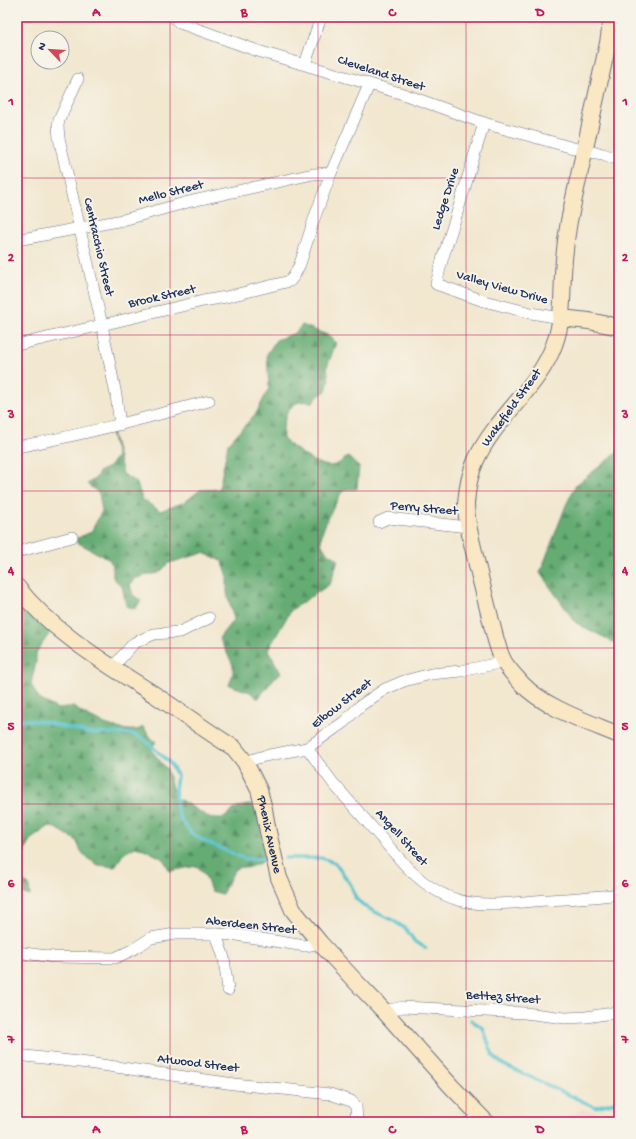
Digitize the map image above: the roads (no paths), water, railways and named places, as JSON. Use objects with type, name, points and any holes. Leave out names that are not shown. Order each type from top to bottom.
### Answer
[{"type":"street","name":"Cleveland Street","points":[[172,17],[180,23],[193,28],[258,50],[403,94],[484,123],[584,151],[603,154],[619,160]]},
{"type":"street","points":[[305,64],[321,17]]},
{"type":"street","name":"Wakefield Street","points":[[612,17],[608,43],[569,220],[565,248],[561,318],[554,346],[544,365],[489,438],[476,461],[467,492],[466,506],[468,527],[498,648],[504,662],[522,684],[535,696],[619,735]]},
{"type":"street","name":"Centracchio Street","points":[[78,79],[59,120],[59,138],[102,326],[116,395],[120,425]]},
{"type":"street","points":[[331,173],[369,84]]},
{"type":"street","name":"Ledge Drive","points":[[436,284],[484,123]]},
{"type":"street","name":"Mello Street","points":[[17,240],[79,227],[123,220],[188,202],[313,174],[331,173]]},
{"type":"street","name":"Brook Street","points":[[17,345],[263,289],[290,281],[300,264],[314,219],[331,173]]},
{"type":"street","name":"Valley View Drive","points":[[436,284],[484,300],[531,313],[561,318]]},
{"type":"street","points":[[561,318],[619,327]]},
{"type":"street","points":[[17,447],[120,425],[209,401]]},
{"type":"street","name":"Perry Street","points":[[379,522],[388,518],[468,527]]},
{"type":"street","points":[[17,552],[72,537]]},
{"type":"street","name":"Phenix Avenue","points":[[20,597],[50,622],[112,668],[234,748],[245,762],[259,790],[279,878],[293,910],[320,943],[384,1011],[451,1086],[479,1120]]},
{"type":"street","points":[[112,668],[134,643],[154,634],[180,632],[209,618]]},
{"type":"street","name":"Elbow Street","points":[[245,762],[264,756],[307,748],[344,722],[360,706],[384,689],[404,681],[431,674],[461,671],[504,662]]},
{"type":"street","name":"Angell Street","points":[[307,748],[333,783],[417,878],[451,897],[472,903],[504,903],[586,898],[619,894]]},
{"type":"street","name":"Aberdeen Street","points":[[17,952],[54,957],[115,958],[132,950],[151,938],[175,934],[216,934],[272,940],[304,946],[320,943]]},
{"type":"street","points":[[216,934],[224,958],[228,990]]},
{"type":"street","name":"Bettez Street","points":[[384,1011],[403,1007],[525,1012],[565,1018],[586,1017],[619,1012]]},
{"type":"street","name":"Atwood Street","points":[[17,1055],[88,1063],[234,1084],[330,1094],[351,1101],[356,1106],[357,1122]]},
{"type":"waterway","points":[[17,719],[45,722],[88,733],[133,734],[146,741],[169,762],[177,775],[175,790],[177,809],[182,822],[192,834],[204,841],[245,859],[265,859]]},
{"type":"waterway","points":[[285,858],[322,858],[335,863],[351,885],[356,899],[367,908],[394,921],[406,929],[415,942],[426,948]]},
{"type":"waterway","points":[[471,1020],[483,1028],[493,1056],[504,1065],[595,1107],[619,1101]]}]
